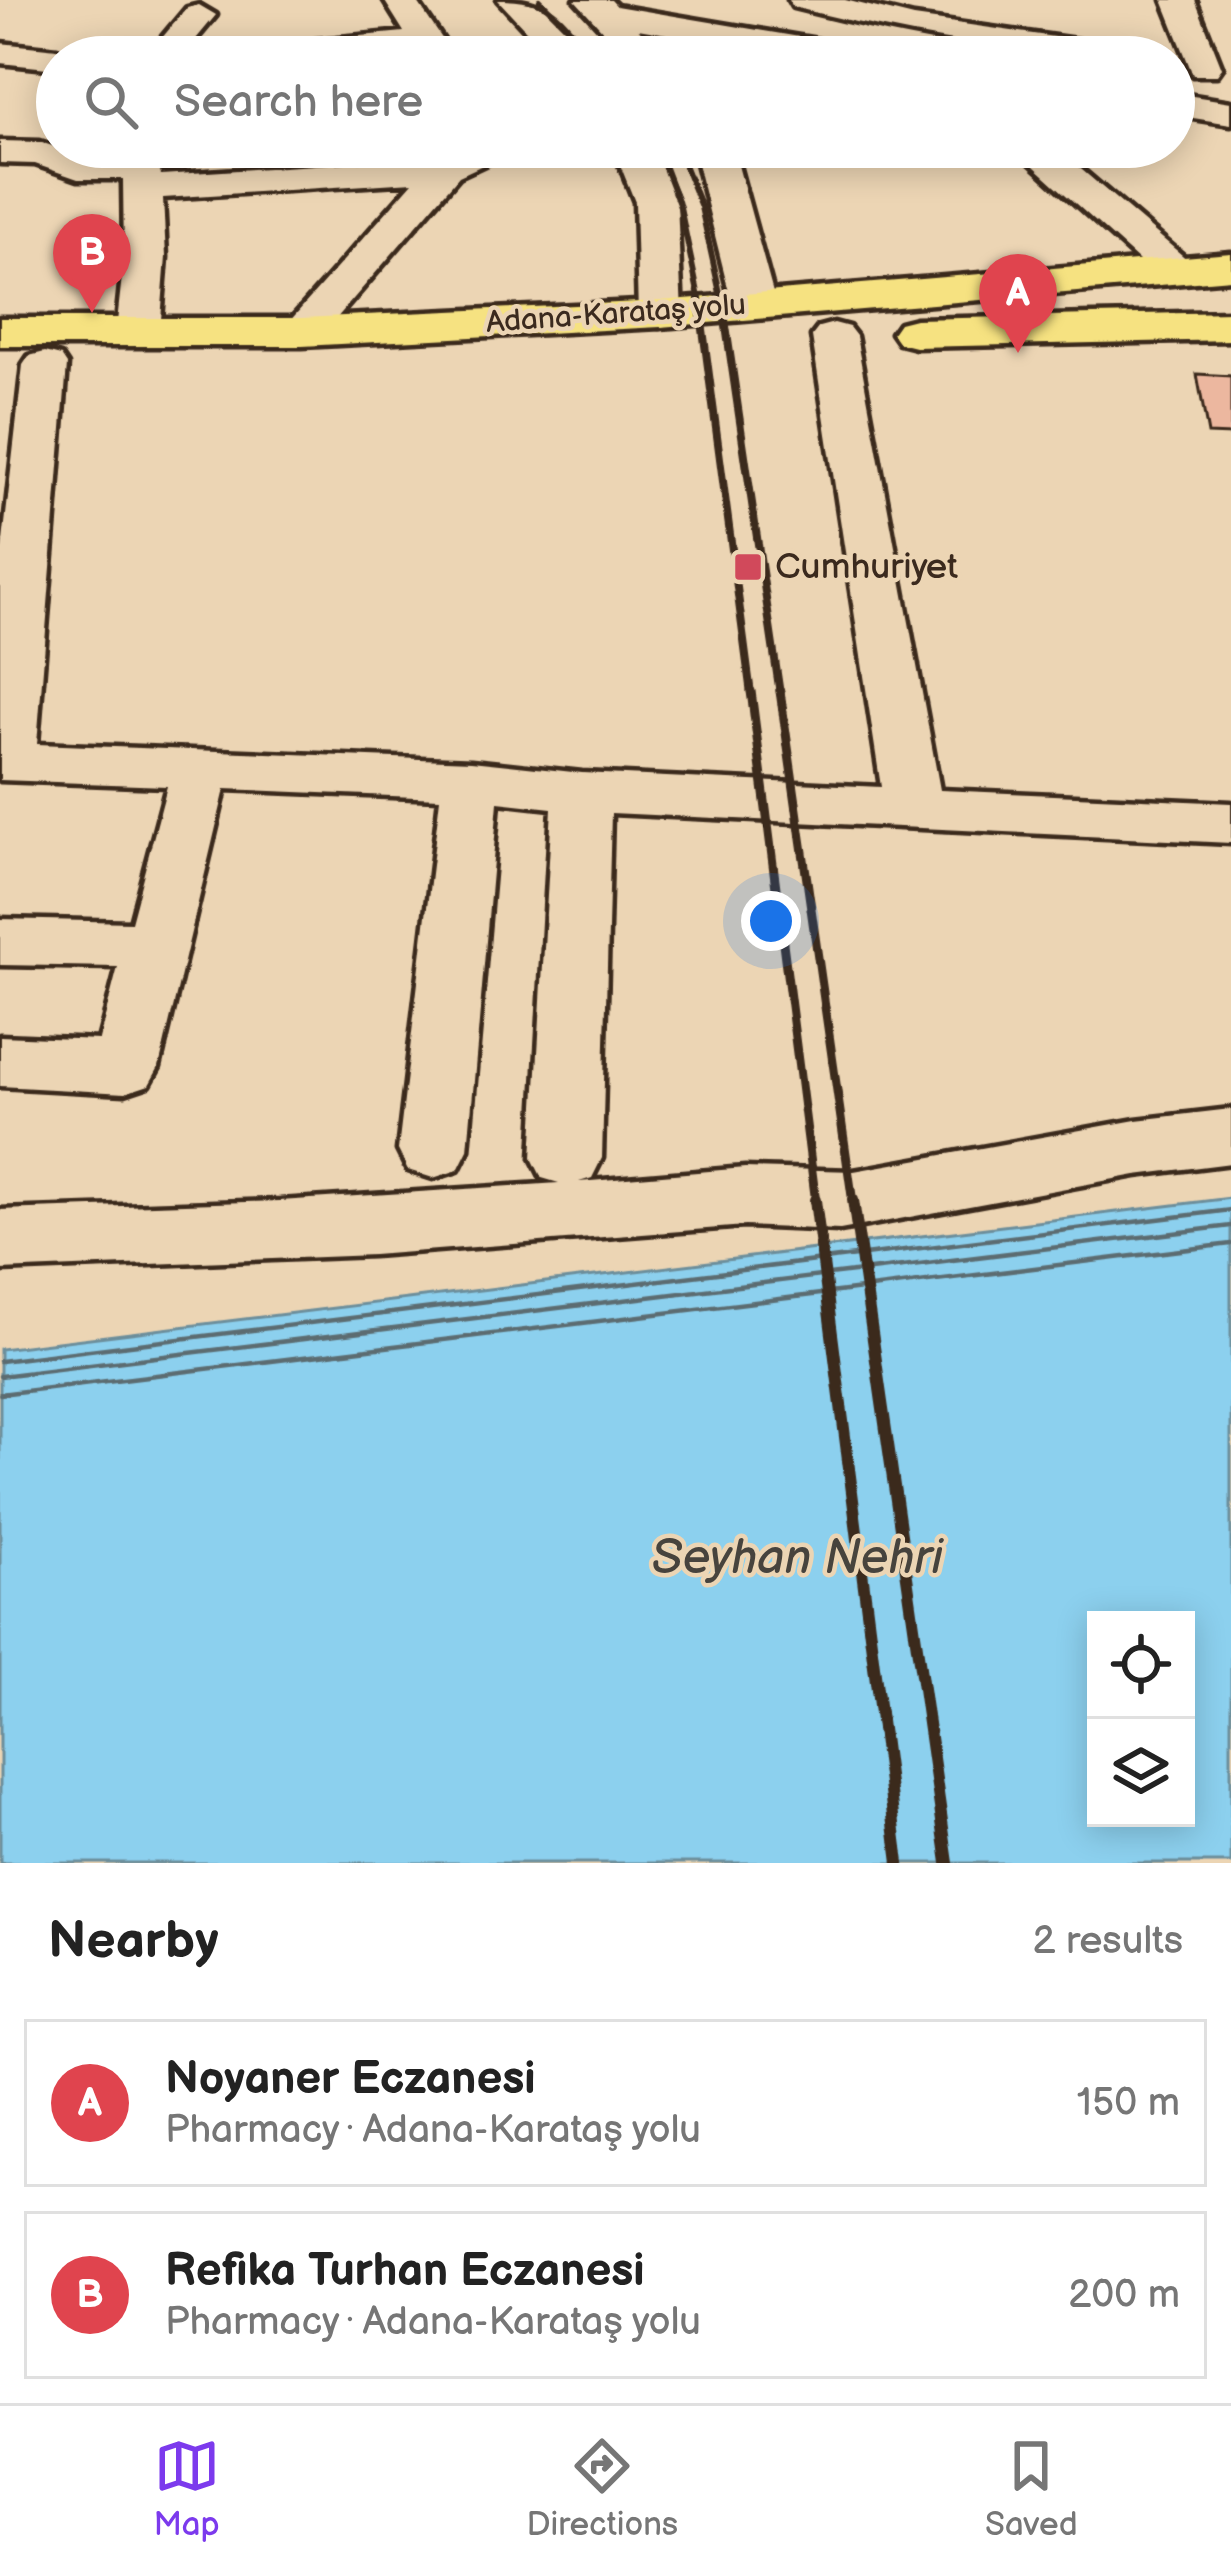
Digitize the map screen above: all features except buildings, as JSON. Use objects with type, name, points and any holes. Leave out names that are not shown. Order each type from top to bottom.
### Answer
[{"type":"main road","points":[[515,0],[554,36]]},
{"type":"main road","points":[[601,8],[627,36]]},
{"type":"main road","points":[[642,168],[656,202],[660,314]]},
{"type":"main road","points":[[718,168],[754,304]]},
{"type":"main road","name":"Adana-Karataş yolu","points":[[0,332],[302,332],[660,314],[1231,266]]},
{"type":"main road","name":"Adana-Karataş yolu","points":[[23,366],[1231,326]]},
{"type":"street","points":[[400,0],[423,36]]},
{"type":"street","points":[[805,0],[1056,36]]},
{"type":"street","points":[[1179,0],[1192,36]]},
{"type":"street","points":[[601,8],[722,36]]},
{"type":"street","points":[[181,36],[199,15]]},
{"type":"street","points":[[0,53],[36,57]]},
{"type":"street","points":[[1195,107],[1231,113]]},
{"type":"street","points":[[1195,135],[1231,134]]},
{"type":"street","points":[[0,152],[36,153]]},
{"type":"street","points":[[138,332],[146,257],[144,168]]},
{"type":"street","points":[[302,332],[446,168]]},
{"type":"street","points":[[1056,168],[1174,270]]},
{"type":"street","points":[[834,336],[914,808]]},
{"type":"street","points":[[23,366],[4,762],[471,779],[582,792],[1231,823]]},
{"type":"street","points":[[0,1061],[125,1067],[201,769]]},
{"type":"street","points":[[433,1150],[471,779]]},
{"type":"street","points":[[568,1158],[582,792]]},
{"type":"street","points":[[0,942],[156,945]]},
{"type":"street","points":[[0,1240],[461,1224],[760,1196],[847,1202],[954,1186],[1100,1153],[1231,1136]]},
{"type":"water","name":"Seyhan Nehri","points":[[1231,1198],[1231,1863],[0,1863],[0,1349]]},
{"type":"railway","points":[[540,0],[576,36]]},
{"type":"railway","points":[[665,168],[680,207],[700,302]]},
{"type":"railway","points":[[685,168],[701,207],[722,302]]},
{"type":"railway","points":[[699,299],[751,694]]},
{"type":"railway","points":[[722,299],[780,694]]},
{"type":"railway","points":[[751,691],[816,1203]]},
{"type":"railway","points":[[780,691],[853,1203]]},
{"type":"railway","points":[[815,1200],[899,1863]]},
{"type":"railway","points":[[853,1200],[948,1863]]},
{"type":"place","name":"Refika Turhan Eczanesi","points":[[92,313]]},
{"type":"place","name":"Noyaner Eczanesi","points":[[1018,353]]},
{"type":"place","name":"Cumhuriyet","points":[[748,567]]}]
